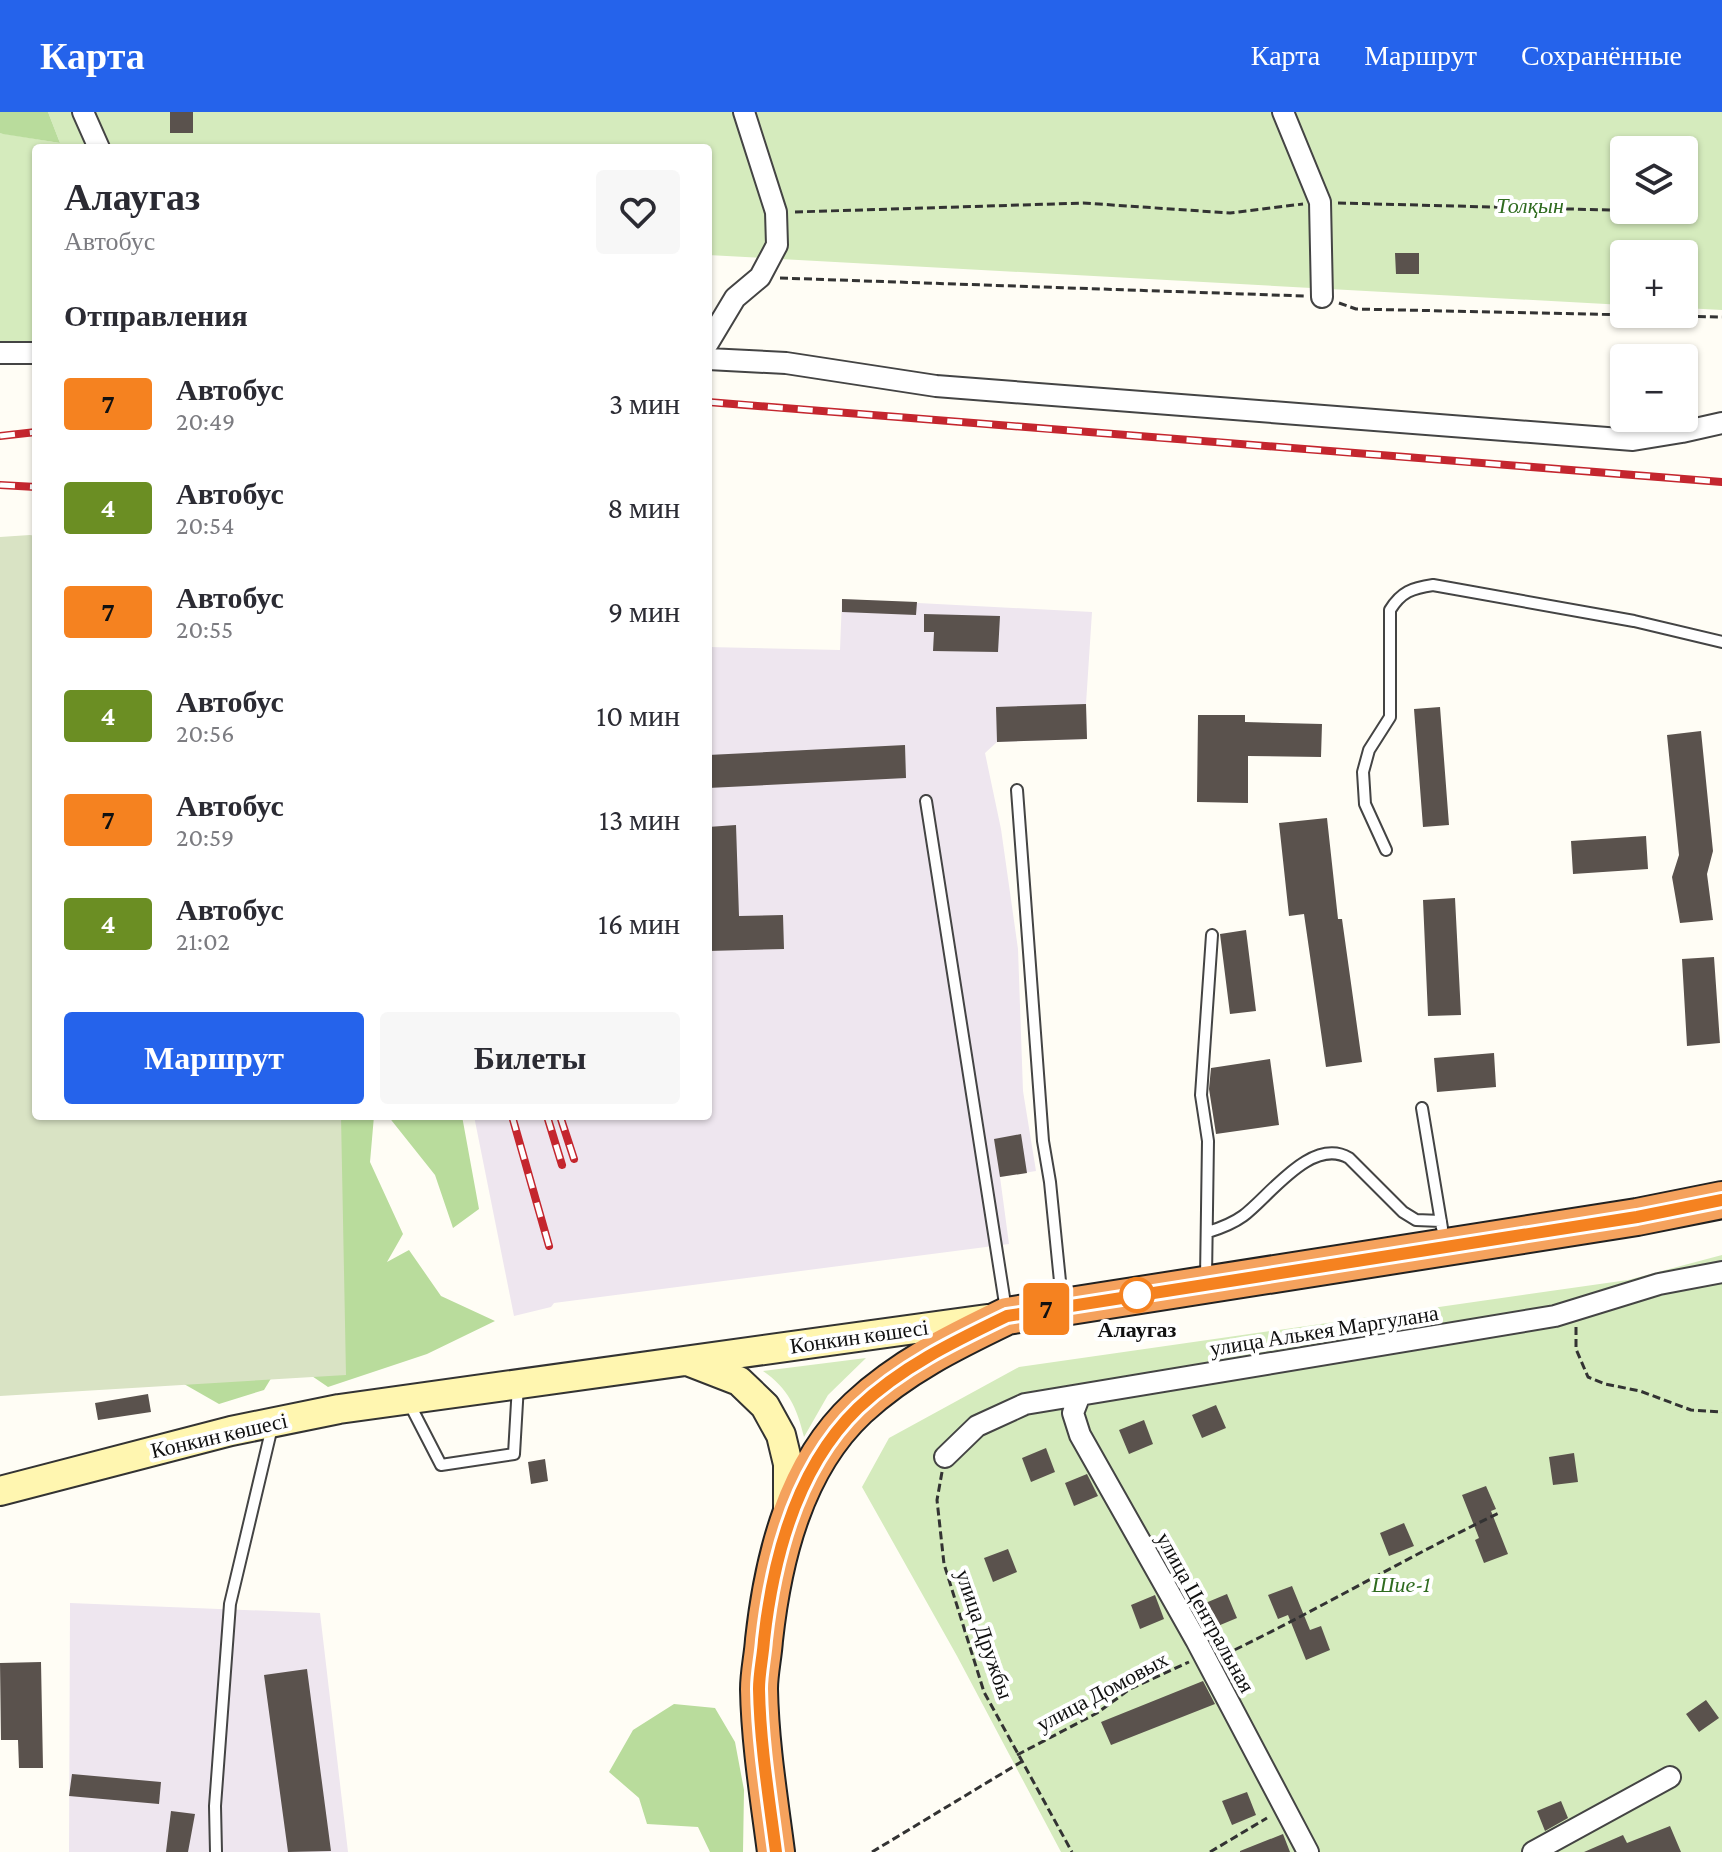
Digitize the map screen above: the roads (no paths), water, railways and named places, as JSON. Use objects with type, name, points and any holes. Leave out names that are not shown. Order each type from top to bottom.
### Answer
[{"type":"highway","name":"Конкин көшесі","points":[[1007,1316],[1206,1284],[1443,1233],[1637,1217],[1722,1200]]},
{"type":"highway","points":[[776,1852],[762,1743],[759,1686],[773,1585],[788,1522],[810,1471],[832,1437],[856,1410],[883,1386],[929,1354],[1007,1316]]},
{"type":"main road","name":"Конкин көшесі","points":[[0,1491],[273,1421],[407,1399],[1007,1316]]},
{"type":"main road","points":[[686,1361],[739,1381],[765,1406],[781,1435],[788,1464],[788,1522]]},
{"type":"street","points":[[83,112],[97,144]]},
{"type":"street","points":[[712,336],[735,298],[760,277],[777,245],[776,212],[744,112]]},
{"type":"street","points":[[1283,112],[1320,202],[1322,297]]},
{"type":"street","points":[[0,353],[32,353]]},
{"type":"street","points":[[712,359],[786,363],[936,386],[1633,440],[1722,423]]},
{"type":"street","name":"улица Алькея Маргулана","points":[[945,1457],[977,1426],[1025,1404],[1555,1316],[1659,1284],[1722,1272]]},
{"type":"street","name":"улица Центральная","points":[[1080,1395],[1073,1413],[1080,1435],[1206,1660],[1308,1852]]},
{"type":"street","points":[[1533,1852],[1670,1777]]},
{"type":"lane","points":[[1386,850],[1365,804],[1363,772],[1369,750],[1390,717],[1390,610],[1399,596],[1414,588],[1433,585],[1634,621],[1722,642]]},
{"type":"lane","points":[[1017,790],[1043,1141],[1062,1306]]},
{"type":"lane","points":[[926,801],[1007,1316]]},
{"type":"lane","points":[[1206,1284],[1208,1141],[1201,1095],[1212,935]]},
{"type":"lane","points":[[1422,1108],[1443,1233]]},
{"type":"lane","points":[[1208,1232],[1228,1226],[1246,1214],[1281,1179],[1308,1161],[1340,1153],[1349,1158],[1403,1212],[1443,1233]]},
{"type":"lane","points":[[407,1399],[441,1465],[514,1454],[518,1384]]},
{"type":"lane","points":[[216,1852],[215,1806],[230,1604],[273,1421]]},
{"type":"railway","points":[[712,402],[1722,482]]},
{"type":"railway","points":[[0,436],[32,432]]},
{"type":"railway","points":[[0,485],[32,487]]},
{"type":"railway","points":[[513,1120],[549,1246]]},
{"type":"railway","points":[[548,1120],[562,1165]]},
{"type":"railway","points":[[561,1120],[574,1159]]},
{"type":"place","name":"Алаугаз","points":[[1137,1295]]},
{"type":"park label","name":"Толқын","points":[[1530,205]]},
{"type":"park label","name":"Шие-1","points":[[1401,1584]]}]
